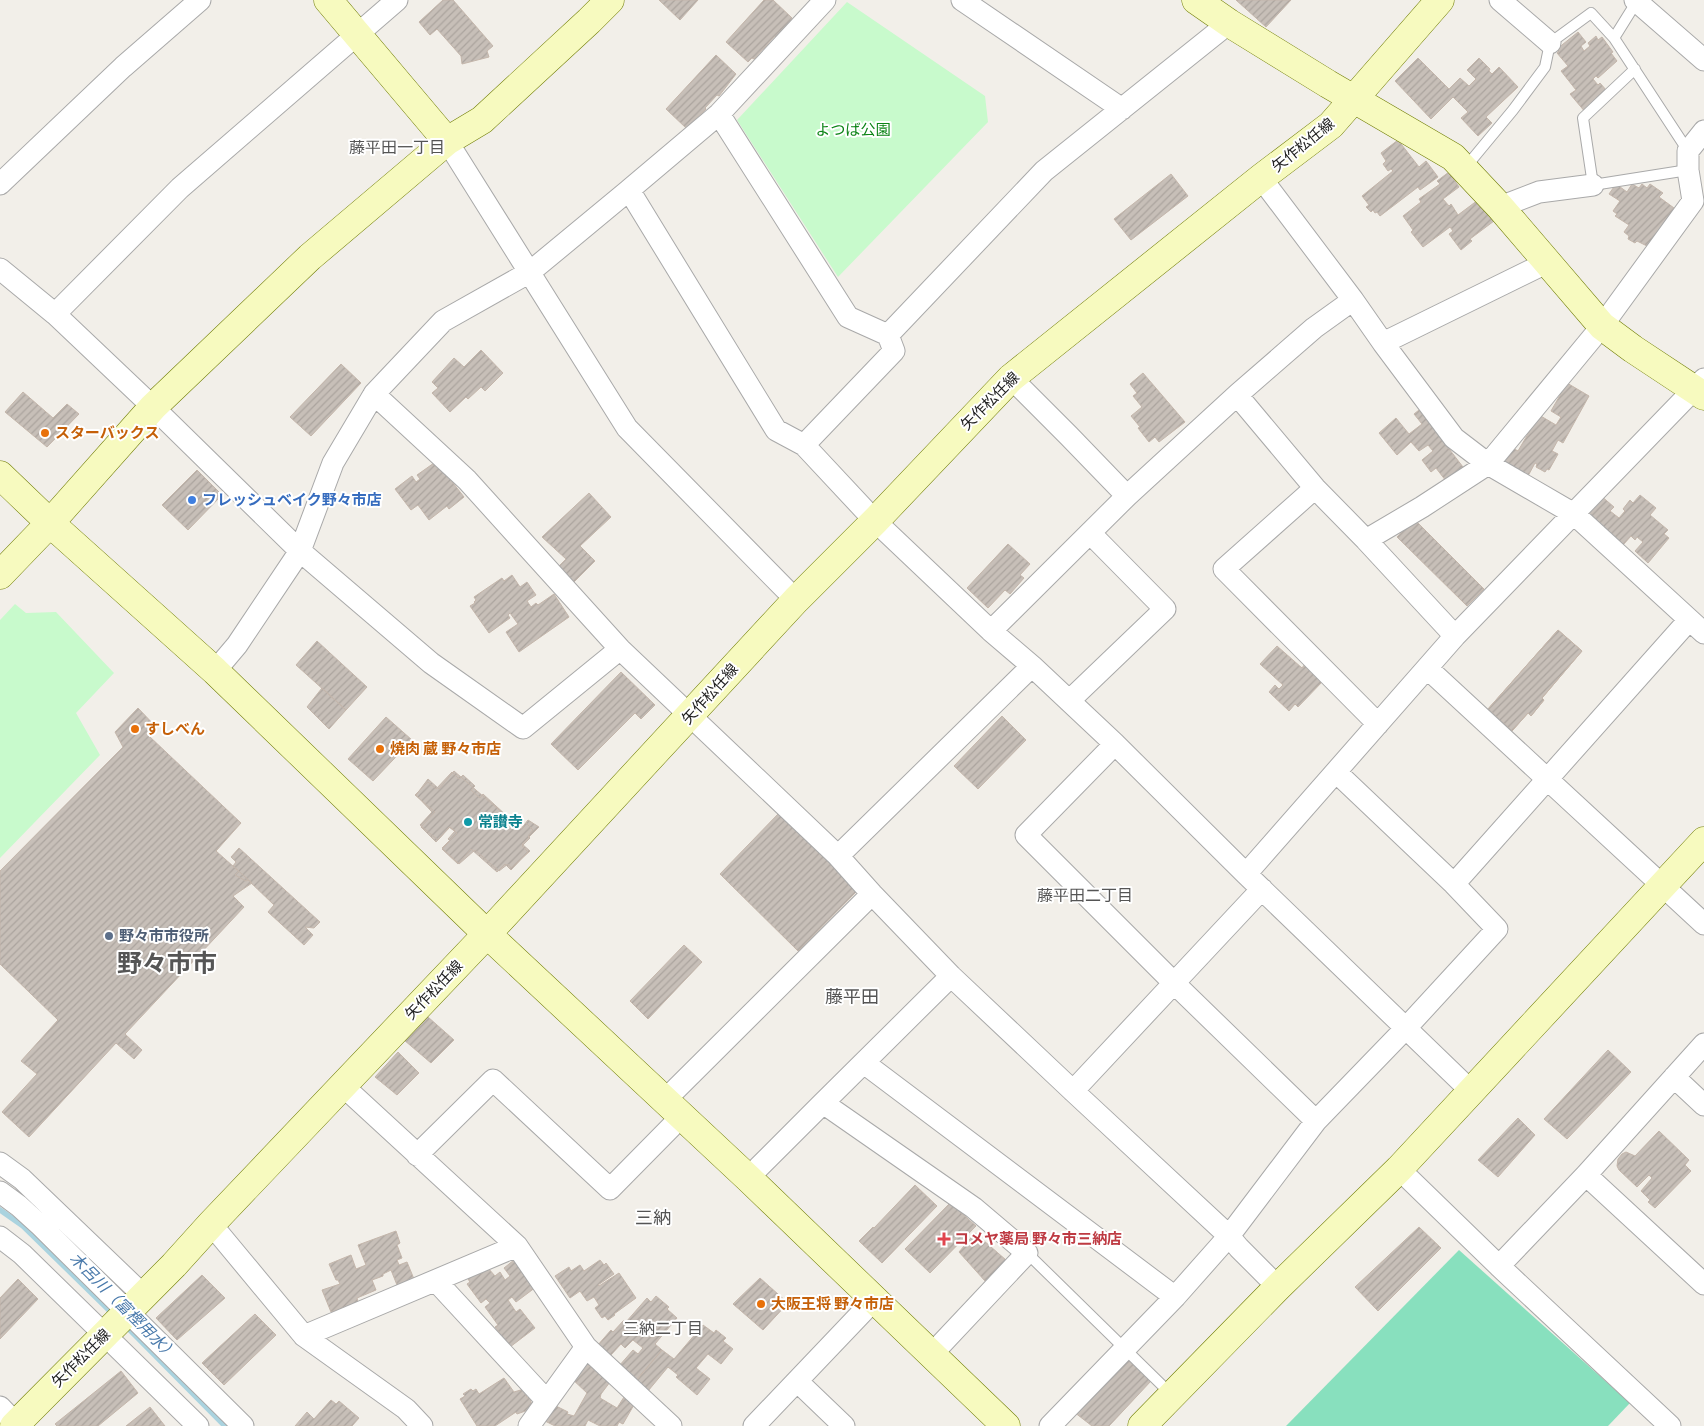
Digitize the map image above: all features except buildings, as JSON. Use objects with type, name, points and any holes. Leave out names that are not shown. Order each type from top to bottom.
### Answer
[{"type":"street","points":[[0,184],[122,67],[200,0]]},
{"type":"street","points":[[328,0],[447,141],[628,428],[796,600]]},
{"type":"street","points":[[55,314],[180,188],[398,0]]},
{"type":"street","points":[[0,575],[50,523],[154,407],[310,257],[447,141],[482,120],[610,0]]},
{"type":"street","points":[[215,671],[238,645],[300,551],[333,462],[374,394],[444,321],[530,272],[719,114],[825,0]]},
{"type":"street","points":[[962,0],[1122,109]]},
{"type":"street","points":[[1196,0],[1353,99],[1453,157],[1500,207],[1602,326],[1701,388],[1455,636],[1246,874]]},
{"type":"street","name":"矢作松任線","points":[[12,1421],[174,1265],[487,934],[796,600],[1011,378],[1261,178],[1331,125],[1440,0]]},
{"type":"street","points":[[1500,0],[1550,43]]},
{"type":"street","points":[[1636,1],[1704,60]]},
{"type":"street","points":[[888,335],[1044,171],[1229,22]]},
{"type":"street","points":[[719,114],[848,317],[888,335],[894,351],[804,445]]},
{"type":"street","points":[[1366,540],[1422,507],[1488,464],[1602,326],[1693,201],[1693,175],[1704,132]]},
{"type":"street","points":[[1261,178],[1454,438],[1488,464],[1574,514],[1697,626],[1547,779],[1454,884]]},
{"type":"street","points":[[1500,207],[1540,192],[1593,185]]},
{"type":"street","points":[[629,190],[776,430],[804,445],[875,520],[991,630],[1116,744],[1246,874],[1472,1092]]},
{"type":"street","points":[[1383,343],[1548,262]]},
{"type":"street","points":[[0,269],[55,314],[154,407],[300,551],[431,663],[523,728],[620,648]]},
{"type":"street","points":[[991,630],[1127,496],[1237,395],[1314,328],[1353,300]]},
{"type":"street","points":[[1011,378],[1127,496]]},
{"type":"street","points":[[374,394],[466,480],[620,648],[838,856],[951,976],[1229,1236],[1278,1287]]},
{"type":"street","points":[[1237,395],[1315,488],[1455,636]]},
{"type":"street","points":[[0,475],[50,523],[215,671],[487,934],[748,1178],[1006,1426]]},
{"type":"street","points":[[1315,488],[1224,569],[1378,724]]},
{"type":"street","points":[[1068,701],[1165,609],[1090,533]]},
{"type":"street","points":[[838,856],[1032,666]]},
{"type":"street","points":[[1427,668],[1704,924]]},
{"type":"street","points":[[1116,744],[1026,835],[1316,1121]]},
{"type":"street","points":[[1050,1426],[1175,1297],[1229,1236],[1316,1121],[1406,1028],[1497,929],[1454,884],[1336,772]]},
{"type":"street","points":[[1142,1426],[1278,1287],[1399,1169],[1704,841]]},
{"type":"street","points":[[1073,1091],[1262,889]]},
{"type":"street","points":[[417,1155],[493,1080],[610,1189],[673,1108],[872,894]]},
{"type":"street","points":[[748,1178],[951,976]]},
{"type":"street","points":[[1499,1266],[1586,1175],[1704,1044]]},
{"type":"street","points":[[864,1063],[1175,1297]]},
{"type":"street","points":[[1674,1077],[1704,1105]]},
{"type":"street","points":[[343,1086],[517,1246],[586,1347],[671,1426]]},
{"type":"street","points":[[823,1103],[974,1208],[1027,1254],[931,1355]]},
{"type":"street","points":[[0,1163],[22,1179],[123,1316],[198,1426]]},
{"type":"street","points":[[1399,1169],[1499,1266],[1670,1426]]},
{"type":"street","points":[[1586,1175],[1704,1284]]},
{"type":"street","points":[[0,1192],[19,1206],[40,1226],[123,1316],[243,1426]]},
{"type":"street","points":[[211,1224],[304,1336],[406,1410],[422,1426]]},
{"type":"street","points":[[0,1237],[22,1254],[123,1316]]},
{"type":"street","points":[[304,1336],[517,1246]]},
{"type":"street","points":[[436,1281],[546,1401]]},
{"type":"street","points":[[754,1426],[875,1299]]},
{"type":"street","points":[[529,1426],[586,1347]]},
{"type":"street","points":[[797,1381],[844,1426]]},
{"type":"lane","points":[[1614,38],[1636,1]]},
{"type":"lane","points":[[1464,169],[1513,110],[1544,67],[1550,43],[1591,13],[1614,38],[1635,69],[1693,175],[1593,185],[1583,118],[1635,69]]},
{"type":"lane","points":[[1027,1254],[1172,1395]]},
{"type":"green space","name":"よつば公園","points":[[847,2],[985,96],[988,122],[838,277],[737,120]]},
{"type":"green space","points":[[15,604],[26,613],[56,612],[114,673],[76,713],[100,755],[0,858],[0,620]]},
{"type":"green space","points":[[1459,1250],[1630,1403],[1608,1426],[1286,1426]]},
{"type":"waterway","name":"木呂川（富樫用水）","points":[[0,1210],[23,1226],[114,1315]]},
{"type":"waterway","name":"木呂川（富樫用水）","points":[[125,1325],[225,1426]]},
{"type":"place","name":"スターバックス","points":[[45,433]]},
{"type":"place","name":"フレッシュベイク野々市店","points":[[192,500]]},
{"type":"place","name":"すしべん","points":[[135,729]]},
{"type":"place","name":"焼肉 蔵 野々市店","points":[[380,749]]},
{"type":"place","name":"常讃寺","points":[[468,822]]},
{"type":"place","name":"野々市市役所","points":[[109,936]]},
{"type":"place","name":"コメヤ薬局 野々市三納店","points":[[944,1239]]},
{"type":"place","name":"大阪王将 野々市店","points":[[761,1304]]},
{"type":"district","name":"藤平田一丁目","points":[[397,147]]},
{"type":"district","name":"藤平田二丁目","points":[[1085,895]]},
{"type":"district","name":"野々市市","points":[[167,963]]},
{"type":"district","name":"藤平田","points":[[852,997]]},
{"type":"district","name":"三納","points":[[653,1218]]},
{"type":"district","name":"三納二丁目","points":[[663,1328]]}]
